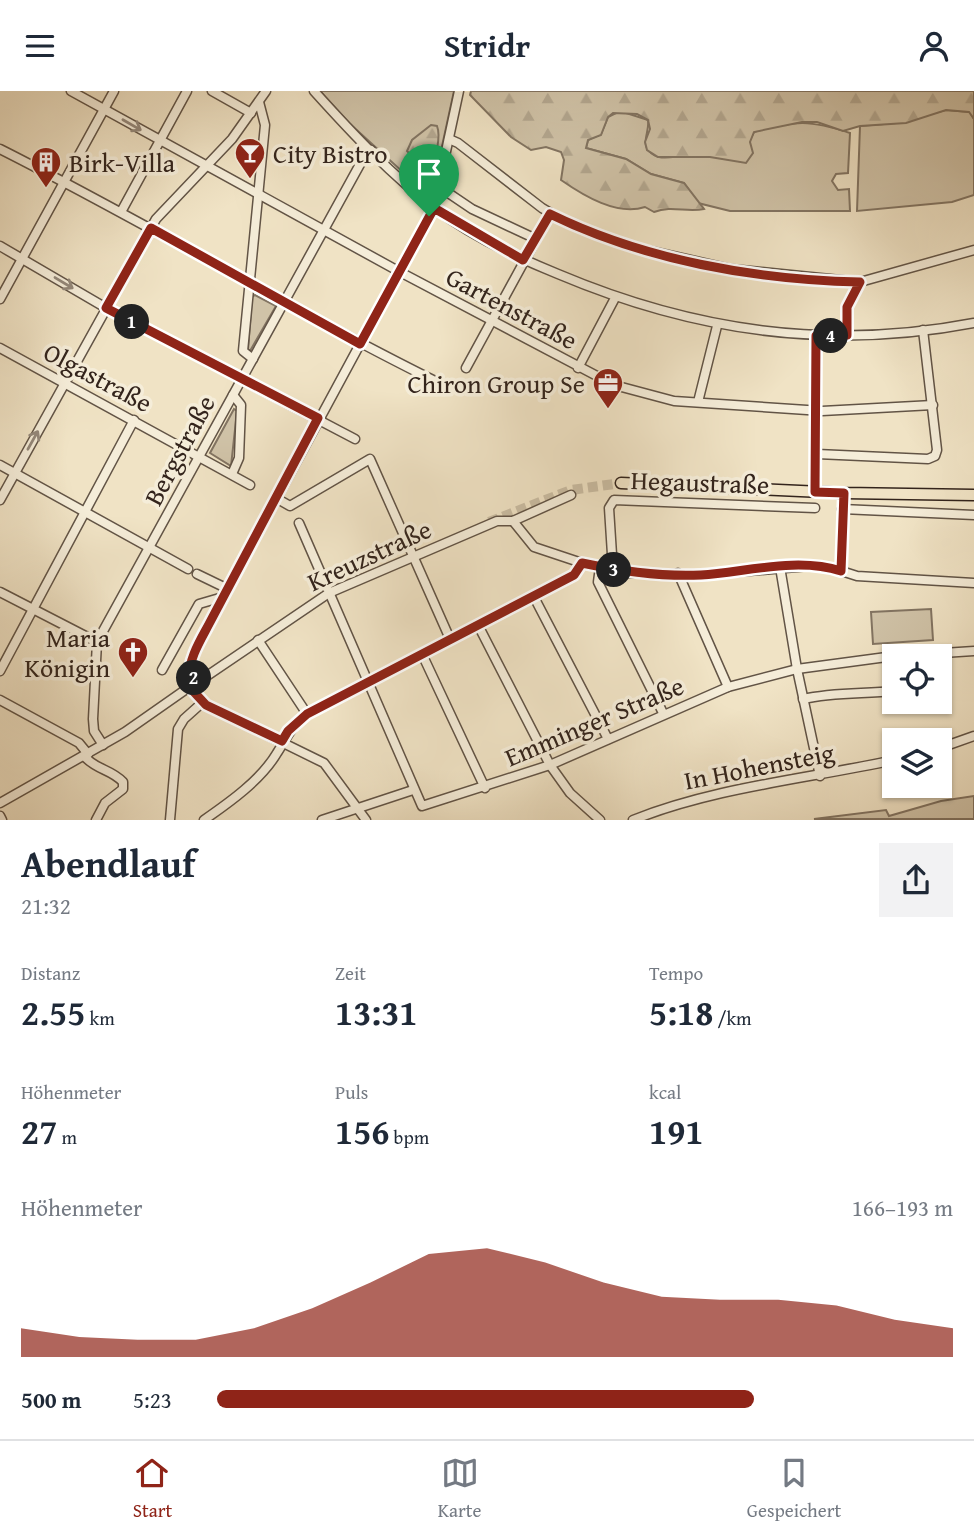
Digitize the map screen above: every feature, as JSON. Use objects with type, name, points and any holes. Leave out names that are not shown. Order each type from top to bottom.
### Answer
[{"type":"main road","points":[[621,483],[844,493],[974,495]]},
{"type":"street","name":"Gartenstraße","points":[[71,91],[578,369],[645,396],[816,411],[933,405]]},
{"type":"street","points":[[0,299],[114,91]]},
{"type":"street","points":[[121,212],[187,91]]},
{"type":"street","points":[[212,91],[251,113]]},
{"type":"street","points":[[0,499],[151,228],[175,198],[208,167],[243,125],[266,91]]},
{"type":"street","points":[[314,91],[370,150],[434,208],[523,260],[615,298],[717,325],[816,336],[923,330],[974,323]]},
{"type":"street","points":[[194,692],[193,656],[318,418],[434,208],[460,91]]},
{"type":"street","points":[[253,359],[243,351],[265,125],[259,102]]},
{"type":"street","points":[[243,125],[253,120],[265,125]]},
{"type":"street","points":[[449,139],[458,143],[550,214],[629,246],[718,266],[860,282],[974,250]]},
{"type":"street","points":[[0,149],[151,228],[284,304],[435,381]]},
{"type":"street","name":"Bergstraße","points":[[103,745],[94,731],[93,719],[97,642],[370,150]]},
{"type":"street","points":[[438,187],[472,209],[536,239]]},
{"type":"street","points":[[466,367],[550,214]]},
{"type":"street","points":[[0,246],[106,308],[355,439]]},
{"type":"street","points":[[847,335],[847,307],[860,282]]},
{"type":"street","points":[[578,369],[615,298]]},
{"type":"street","points":[[698,402],[717,325]]},
{"type":"street","points":[[817,454],[932,458],[937,450],[923,330]]},
{"type":"street","points":[[815,492],[816,336]]},
{"type":"street","name":"Olgastraße","points":[[0,348],[250,485]]},
{"type":"street","points":[[232,474],[239,458],[241,405],[233,395]]},
{"type":"street","points":[[0,671],[134,420]]},
{"type":"street","points":[[276,498],[290,506],[370,459],[450,639]]},
{"type":"street","points":[[0,465],[188,569]]},
{"type":"street","points":[[841,571],[844,493]]},
{"type":"street","name":"Kreuzstraße","points":[[193,680],[328,593],[496,521],[513,521],[571,495]]},
{"type":"street","name":"Hegaustraße","points":[[613,570],[609,508],[614,500],[815,508]]},
{"type":"street","points":[[842,509],[974,515]]},
{"type":"street","points":[[513,521],[534,547],[613,570],[700,575],[780,567],[841,571],[857,576],[974,583]]},
{"type":"street","points":[[299,523],[413,790],[357,806],[322,820]]},
{"type":"street","points":[[204,820],[262,772],[278,752],[288,731],[307,714],[534,597],[574,575],[582,563]]},
{"type":"street","points":[[600,567],[598,582],[663,713]]},
{"type":"street","points":[[780,567],[797,669],[820,776]]},
{"type":"street","points":[[678,573],[728,687]]},
{"type":"street","points":[[197,574],[225,593]]},
{"type":"street","points":[[0,592],[97,642]]},
{"type":"street","points":[[162,670],[199,604],[225,593]]},
{"type":"street","points":[[534,597],[608,740]]},
{"type":"street","points":[[478,625],[550,765],[570,793],[600,820]]},
{"type":"street","points":[[258,640],[307,714]]},
{"type":"street","name":"Emminger Straße","points":[[952,652],[974,651]]},
{"type":"street","points":[[422,654],[485,788]]},
{"type":"street","name":"Emminger Straße","points":[[413,790],[422,806],[550,765],[663,713],[728,687],[797,669],[882,658]]},
{"type":"street","points":[[185,690],[184,683],[193,680]]},
{"type":"street","points":[[0,803],[103,745],[185,690],[194,692],[203,702],[324,763],[366,820]]},
{"type":"street","points":[[803,699],[825,694],[844,696],[882,692]]},
{"type":"street","points":[[0,700],[79,743],[100,771],[113,774],[123,782],[123,789],[105,803],[96,820]]},
{"type":"street","points":[[170,820],[178,729],[184,719],[203,702]]},
{"type":"street","points":[[952,744],[974,736]]},
{"type":"street","name":"In Hohensteig","points":[[634,820],[670,805],[882,763]]},
{"type":"green space","points":[[320,91],[454,91],[432,192],[428,195],[349,123]]},
{"type":"green space","points":[[471,91],[974,91],[974,119],[969,112],[946,110],[906,123],[860,126],[843,131],[817,122],[802,122],[754,132],[750,142],[753,153],[746,163],[710,157],[658,157],[647,150],[645,142],[650,129],[648,120],[637,114],[613,113],[608,117],[601,135],[588,140],[586,148],[626,159],[651,174],[684,183],[704,209],[667,209],[654,212],[645,207],[612,207],[570,186],[561,180],[564,160],[561,152],[546,147],[531,150],[511,137],[470,95]]},
{"type":"green space","points":[[946,110],[970,112],[974,119],[974,195],[952,202],[857,211],[860,126],[896,123]]},
{"type":"green space","points":[[620,111],[648,120],[647,148],[662,157],[725,154],[742,147],[754,132],[781,125],[813,124],[850,133],[848,173],[836,174],[832,181],[838,190],[849,189],[850,211],[730,211],[698,203],[684,183],[651,174],[626,159],[586,148],[588,140],[601,134],[608,117]]},
{"type":"green space","points":[[431,125],[437,126],[437,147],[430,168],[424,168],[407,151],[412,140]]},
{"type":"green space","points":[[255,295],[276,306],[250,351],[252,297]]},
{"type":"green space","points":[[234,409],[237,411],[231,466],[210,453]]},
{"type":"green space","points":[[931,609],[933,640],[873,644],[871,612]]},
{"type":"green space","points":[[974,796],[974,819],[814,819],[886,810],[889,816],[941,801]]},
{"type":"tunnel","points":[[489,522],[571,490],[621,483]]},
{"type":"place","name":"City Bistro","points":[[250,180]]},
{"type":"place","name":"Birk-Villa","points":[[46,189]]},
{"type":"place","name":"Chiron Group Se","points":[[608,410]]},
{"type":"place","name":"Maria Königin","points":[[133,679]]},
{"type":"route","points":[[434,208],[523,260],[550,214],[629,246],[739,271],[860,282],[847,307],[847,335],[816,336],[815,492],[844,493],[841,571],[809,566],[720,571],[700,575],[627,573],[582,563],[580,570],[574,575],[534,597],[307,714],[295,723],[282,741],[220,709],[206,705],[194,692],[198,682],[189,678],[189,674],[193,656],[209,624],[318,418],[106,308],[151,228],[312,320],[360,344],[429,216],[434,208]]}]
